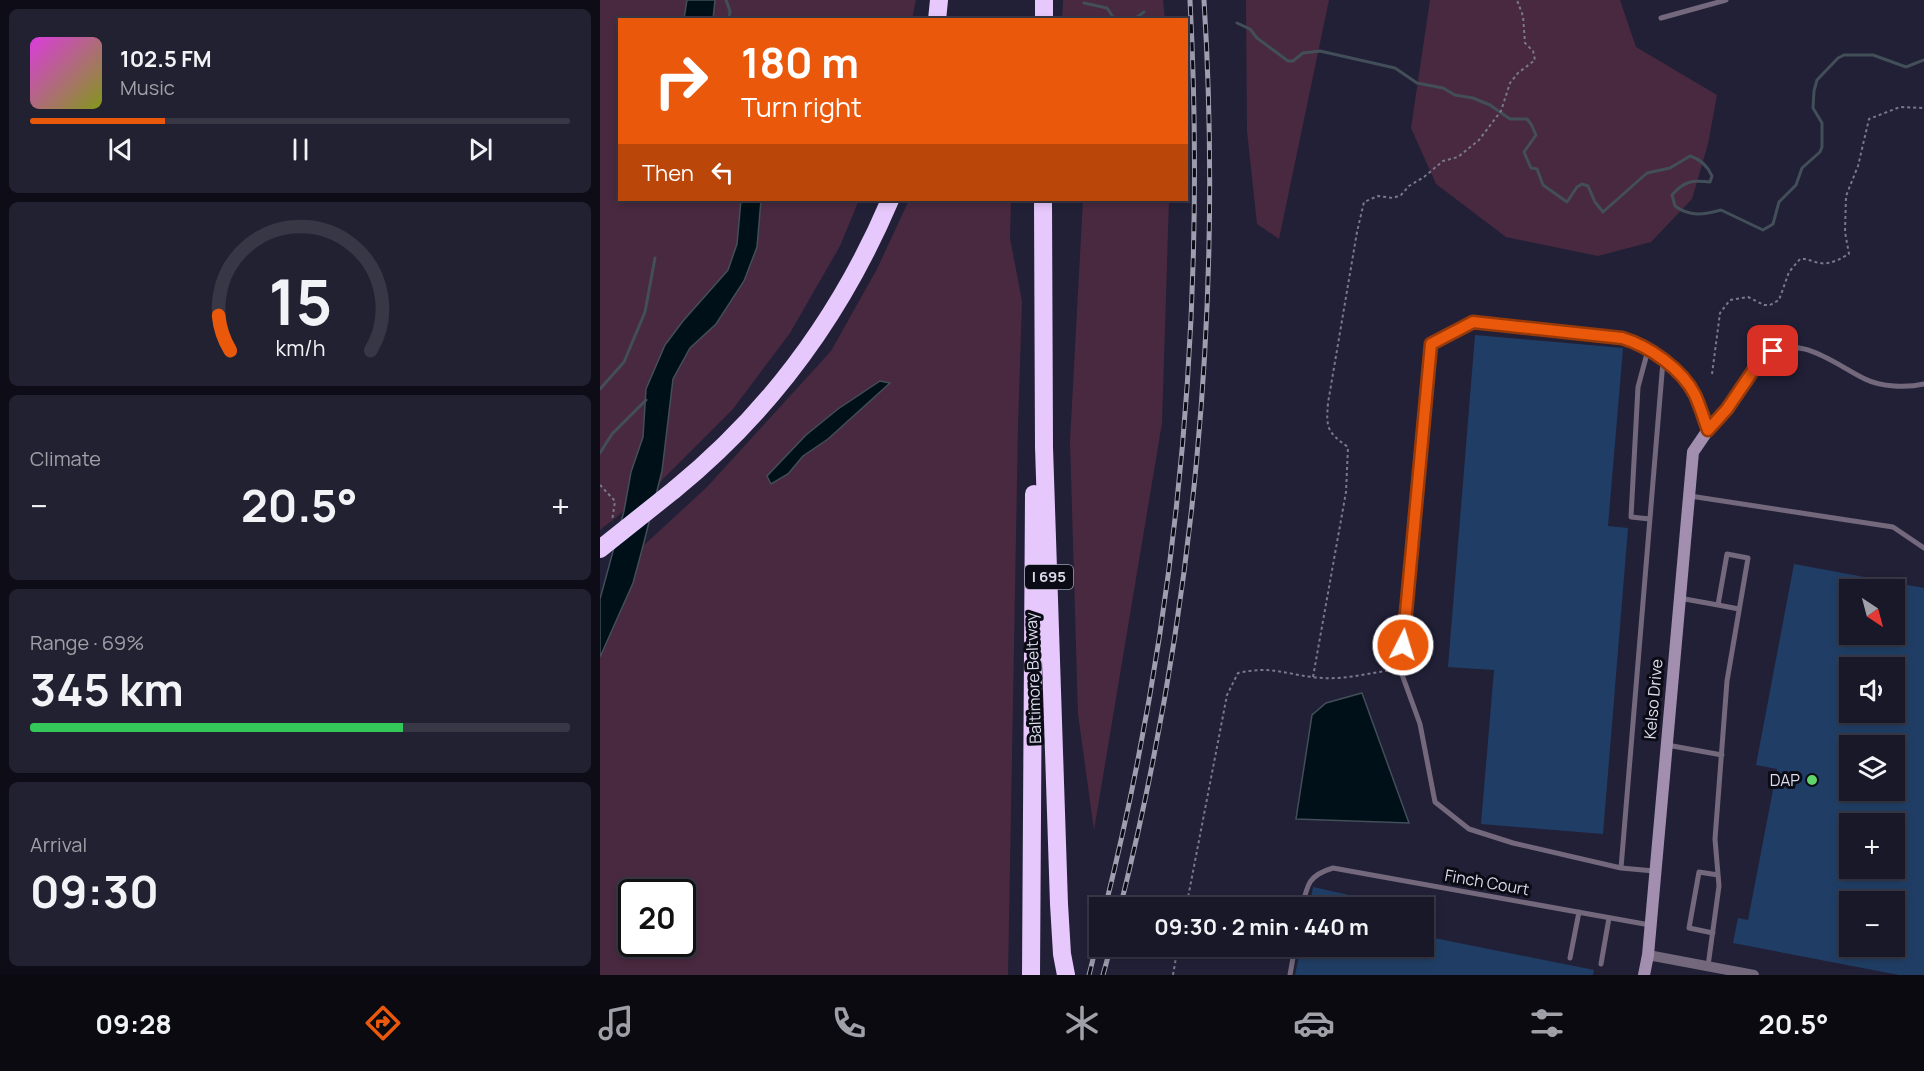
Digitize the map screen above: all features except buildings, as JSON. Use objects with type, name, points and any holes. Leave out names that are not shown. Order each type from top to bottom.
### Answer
[{"type":"highway","points":[[937,18],[939,0]]},
{"type":"highway","points":[[1044,0],[1044,18]]},
{"type":"highway","points":[[600,549],[700,469],[756,414],[811,345],[852,278],[890,201]]},
{"type":"highway","points":[[1031,975],[1034,446],[1041,201]]},
{"type":"highway","name":"Baltimore Beltway","points":[[1041,201],[1044,447],[1062,954],[1066,975]]},
{"type":"street","name":"Kelso Drive","points":[[1644,975],[1656,872],[1693,452],[1708,430]]},
{"type":"street","points":[[1648,955],[1754,975]]},
{"type":"lane","points":[[1661,18],[1726,0]]},
{"type":"lane","points":[[1656,872],[1621,868],[1513,843],[1469,829],[1435,802],[1420,724],[1400,669],[1431,344],[1473,322],[1622,338],[1637,342],[1684,378],[1695,395],[1708,430],[1727,409],[1761,359],[1773,351],[1789,347],[1810,350],[1867,380],[1888,385],[1924,384]]},
{"type":"lane","points":[[1648,350],[1638,387],[1631,517],[1650,519]]},
{"type":"lane","points":[[1621,868],[1663,361]]},
{"type":"lane","points":[[1690,496],[1893,527],[1924,548]]},
{"type":"lane","points":[[1708,966],[1719,886],[1715,839],[1727,681],[1748,558],[1727,554],[1718,604]]},
{"type":"lane","points":[[1679,598],[1739,609]]},
{"type":"lane","points":[[1666,745],[1722,755]]},
{"type":"lane","name":"Finch Court","points":[[1306,897],[1311,880],[1319,872],[1333,868],[1650,925]]},
{"type":"lane","points":[[1713,933],[1689,928],[1699,872],[1718,875]]},
{"type":"lane","points":[[1570,958],[1579,912]]},
{"type":"lane","points":[[1601,964],[1609,918]]},
{"type":"lane","points":[[1290,975],[1293,957]]},
{"type":"path","points":[[1313,677],[1346,492],[1348,447],[1334,437],[1327,424],[1328,403],[1364,202],[1378,196],[1393,198],[1401,195],[1409,186],[1443,161],[1458,157],[1479,140],[1501,111],[1510,83],[1535,60],[1533,51],[1525,44],[1523,16],[1517,0]]},
{"type":"path","points":[[1712,374],[1720,313],[1730,300],[1748,297],[1770,305],[1779,300],[1789,272],[1800,259],[1806,258],[1821,264],[1836,261],[1849,254],[1845,232],[1846,196],[1858,166],[1869,118],[1900,107],[1924,108]]},
{"type":"path","points":[[600,485],[615,501],[610,526]]},
{"type":"path","points":[[1188,897],[1227,695],[1238,673],[1269,669],[1313,677],[1359,677],[1400,669]]},
{"type":"path","points":[[1173,975],[1176,957]]},
{"type":"shaded area","points":[[600,0],[687,0],[684,18],[618,18],[618,201],[742,201],[737,244],[728,270],[665,345],[646,389],[643,437],[631,472],[624,511],[600,530]]},
{"type":"shaded area","points":[[687,0],[715,0],[713,18],[684,18]]},
{"type":"shaded area","points":[[715,0],[916,0],[912,18],[713,18]]},
{"type":"shaded area","points":[[1063,0],[1163,0],[1165,18],[1062,18]]},
{"type":"shaded area","points":[[1246,0],[1329,0],[1279,239],[1257,224],[1247,131]]},
{"type":"shaded area","points":[[1430,0],[1620,0],[1636,47],[1717,95],[1708,144],[1692,199],[1651,242],[1598,256],[1506,237],[1436,184],[1411,128]]},
{"type":"shaded area","points":[[741,201],[761,201],[757,247],[744,281],[716,324],[690,348],[673,379],[662,471],[643,546],[633,583],[600,657],[600,599],[624,511],[631,472],[643,437],[646,389],[665,345],[728,270],[737,244]]},
{"type":"shaded area","points":[[761,201],[859,201],[840,246],[790,333],[733,409],[658,484],[673,379],[690,348],[716,324],[757,247]]},
{"type":"shaded area","points":[[909,201],[1011,201],[1010,238],[1022,301],[1008,975],[600,975],[600,657],[633,583],[643,546],[707,487],[831,351],[877,269]]},
{"type":"shaded area","points":[[1083,201],[1169,201],[1162,423],[1094,830],[1078,714],[1070,441]]},
{"type":"shaded area","points":[[880,381],[890,383],[828,439],[803,456],[788,474],[771,484],[767,476],[806,435],[838,409]]},
{"type":"shaded area","points":[[1362,693],[1409,823],[1296,819],[1312,715],[1326,703]]},
{"type":"waterway","points":[[726,0],[730,11],[729,18]]},
{"type":"waterway","points":[[1084,3],[1107,8],[1114,18]]},
{"type":"waterway","points":[[1136,18],[1144,12]]},
{"type":"waterway","points":[[1237,23],[1250,29],[1257,38],[1288,61],[1293,61],[1303,53],[1320,51],[1395,68],[1417,83],[1443,88],[1455,95],[1473,98],[1490,105],[1510,119],[1527,119],[1536,135],[1524,152],[1531,168],[1537,169],[1543,185],[1567,202],[1577,187],[1582,184],[1588,186],[1595,202],[1603,212],[1647,173],[1670,168],[1690,156],[1703,164],[1712,176],[1710,182],[1698,181],[1680,187],[1672,195],[1675,206],[1686,212],[1697,214],[1721,210],[1763,230],[1773,224],[1779,202],[1796,185],[1802,168],[1820,152],[1822,147],[1822,123],[1813,108],[1817,80],[1838,58],[1844,55],[1873,55],[1906,67],[1924,60]]},
{"type":"waterway","points":[[600,389],[624,362],[645,312],[655,258]]},
{"type":"waterway","points":[[600,453],[612,434],[646,400]]},
{"type":"railway","points":[[1108,897],[1131,796],[1152,684],[1169,571],[1181,457],[1190,343],[1194,229],[1194,114],[1190,0]]},
{"type":"railway","points":[[1123,897],[1146,797],[1167,684],[1184,571],[1197,457],[1205,343],[1209,229],[1209,114],[1204,0]]},
{"type":"railway","points":[[1089,975],[1094,957]]},
{"type":"railway","points":[[1103,975],[1108,957]]},
{"type":"place","name":"DAP","points":[[1812,780]]},
{"type":"route","points":[[1403,645],[1431,344],[1473,322],[1622,338],[1637,342],[1684,378],[1695,395],[1708,430],[1727,409],[1761,359],[1773,351]]}]
